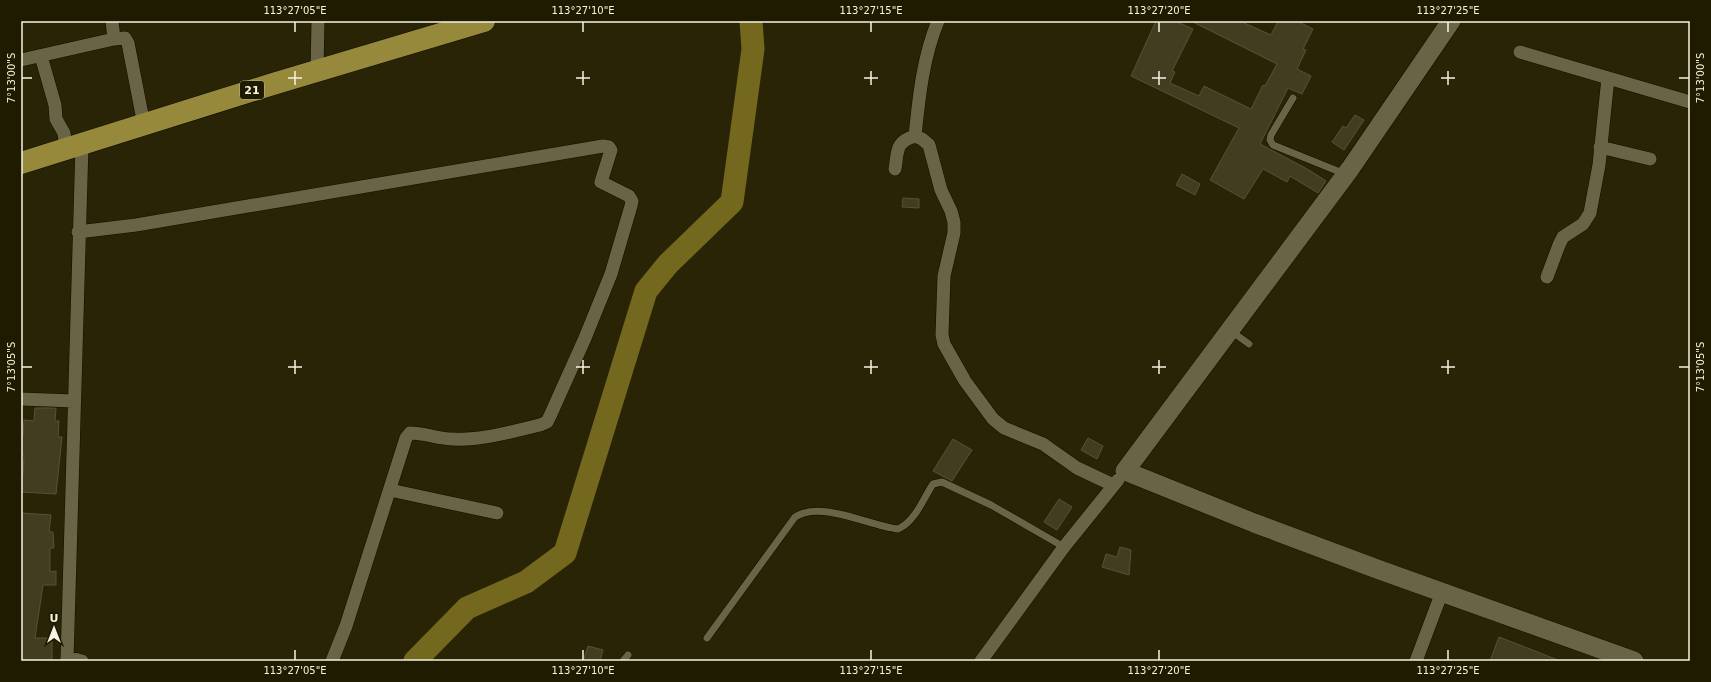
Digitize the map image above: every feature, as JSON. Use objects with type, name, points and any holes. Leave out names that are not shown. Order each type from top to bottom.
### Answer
[{"type":"highway","name":"21","points":[[21,163],[484,21]]},
{"type":"street","points":[[112,21],[114,39]]},
{"type":"street","points":[[317,71],[318,21]]},
{"type":"street","points":[[915,136],[921,83],[931,38],[938,21]]},
{"type":"street","points":[[981,661],[1064,547],[1113,485],[1126,471],[1231,331],[1257,292],[1346,174],[1451,21]]},
{"type":"street","points":[[21,60],[114,39],[125,38],[128,43],[144,125]]},
{"type":"street","points":[[1520,52],[1690,102]]},
{"type":"street","points":[[41,56],[55,105],[56,118],[74,147],[78,232],[67,659],[82,661]]},
{"type":"street","points":[[1547,276],[1558,245],[1564,237],[1583,224],[1590,213],[1608,78]]},
{"type":"street","points":[[895,169],[900,144],[904,139],[915,136],[922,139],[929,145],[941,190],[951,211],[954,222],[954,233],[944,276],[942,335],[944,344],[965,382],[993,419],[1004,428],[1043,444],[1076,468],[1113,485]]},
{"type":"street","points":[[78,232],[136,225],[603,146],[610,147],[611,150],[601,182],[629,196],[632,201],[632,206],[611,274],[585,338],[547,422],[509,432],[453,440],[410,433],[406,438],[346,626],[332,661]]},
{"type":"street","points":[[1600,147],[1650,159]]},
{"type":"street","points":[[21,399],[74,401]]},
{"type":"street","points":[[1126,471],[1254,523],[1634,661]]},
{"type":"street","points":[[390,490],[497,513]]},
{"type":"street","points":[[1416,661],[1442,592]]},
{"type":"lane","points":[[1293,98],[1271,135],[1270,140],[1273,145],[1346,174]]},
{"type":"lane","points":[[1231,331],[1249,344]]},
{"type":"lane","points":[[707,638],[795,517],[802,513],[821,511],[898,530],[905,527],[910,521],[934,484],[942,482],[991,505],[1064,547]]},
{"type":"building","points":[[1156,21],[1175,21],[1193,29],[1172,71],[1175,72],[1170,83],[1199,96],[1204,86],[1251,109],[1263,85],[1265,86],[1277,64],[1191,21],[1240,21],[1271,35],[1278,21],[1297,21],[1313,29],[1303,49],[1306,50],[1297,69],[1311,76],[1302,94],[1288,88],[1260,144],[1309,170],[1326,181],[1318,193],[1290,176],[1287,182],[1263,169],[1244,199],[1210,180],[1239,128],[1131,76]]},
{"type":"building","points":[[1355,115],[1364,120],[1344,150],[1332,142],[1343,126],[1346,128]]},
{"type":"building","points":[[1182,174],[1200,184],[1195,195],[1176,185]]},
{"type":"building","points":[[903,198],[919,199],[919,208],[902,207]]},
{"type":"building","points":[[35,408],[56,408],[55,421],[59,421],[58,437],[62,437],[56,494],[21,492],[21,474],[23,474],[24,455],[21,455],[21,436],[23,436],[24,420],[34,421]]},
{"type":"building","points":[[1088,438],[1103,446],[1097,459],[1081,450]]},
{"type":"building","points":[[953,439],[972,450],[952,481],[933,471]]},
{"type":"building","points":[[1059,499],[1072,507],[1057,530],[1044,522]]},
{"type":"building","points":[[21,513],[51,515],[49,532],[53,532],[54,548],[50,548],[50,572],[56,571],[56,585],[43,585],[35,638],[52,638],[52,660],[21,660]]},
{"type":"building","points":[[1120,547],[1131,550],[1129,575],[1102,567],[1106,554],[1117,557]]},
{"type":"building","points":[[1499,637],[1558,660],[1490,661]]},
{"type":"building","points":[[588,646],[603,650],[600,661],[583,661]]},
{"type":"waterway","points":[[415,661],[467,608],[526,582],[565,553],[646,291],[668,264],[732,202],[753,49],[751,21]]}]
